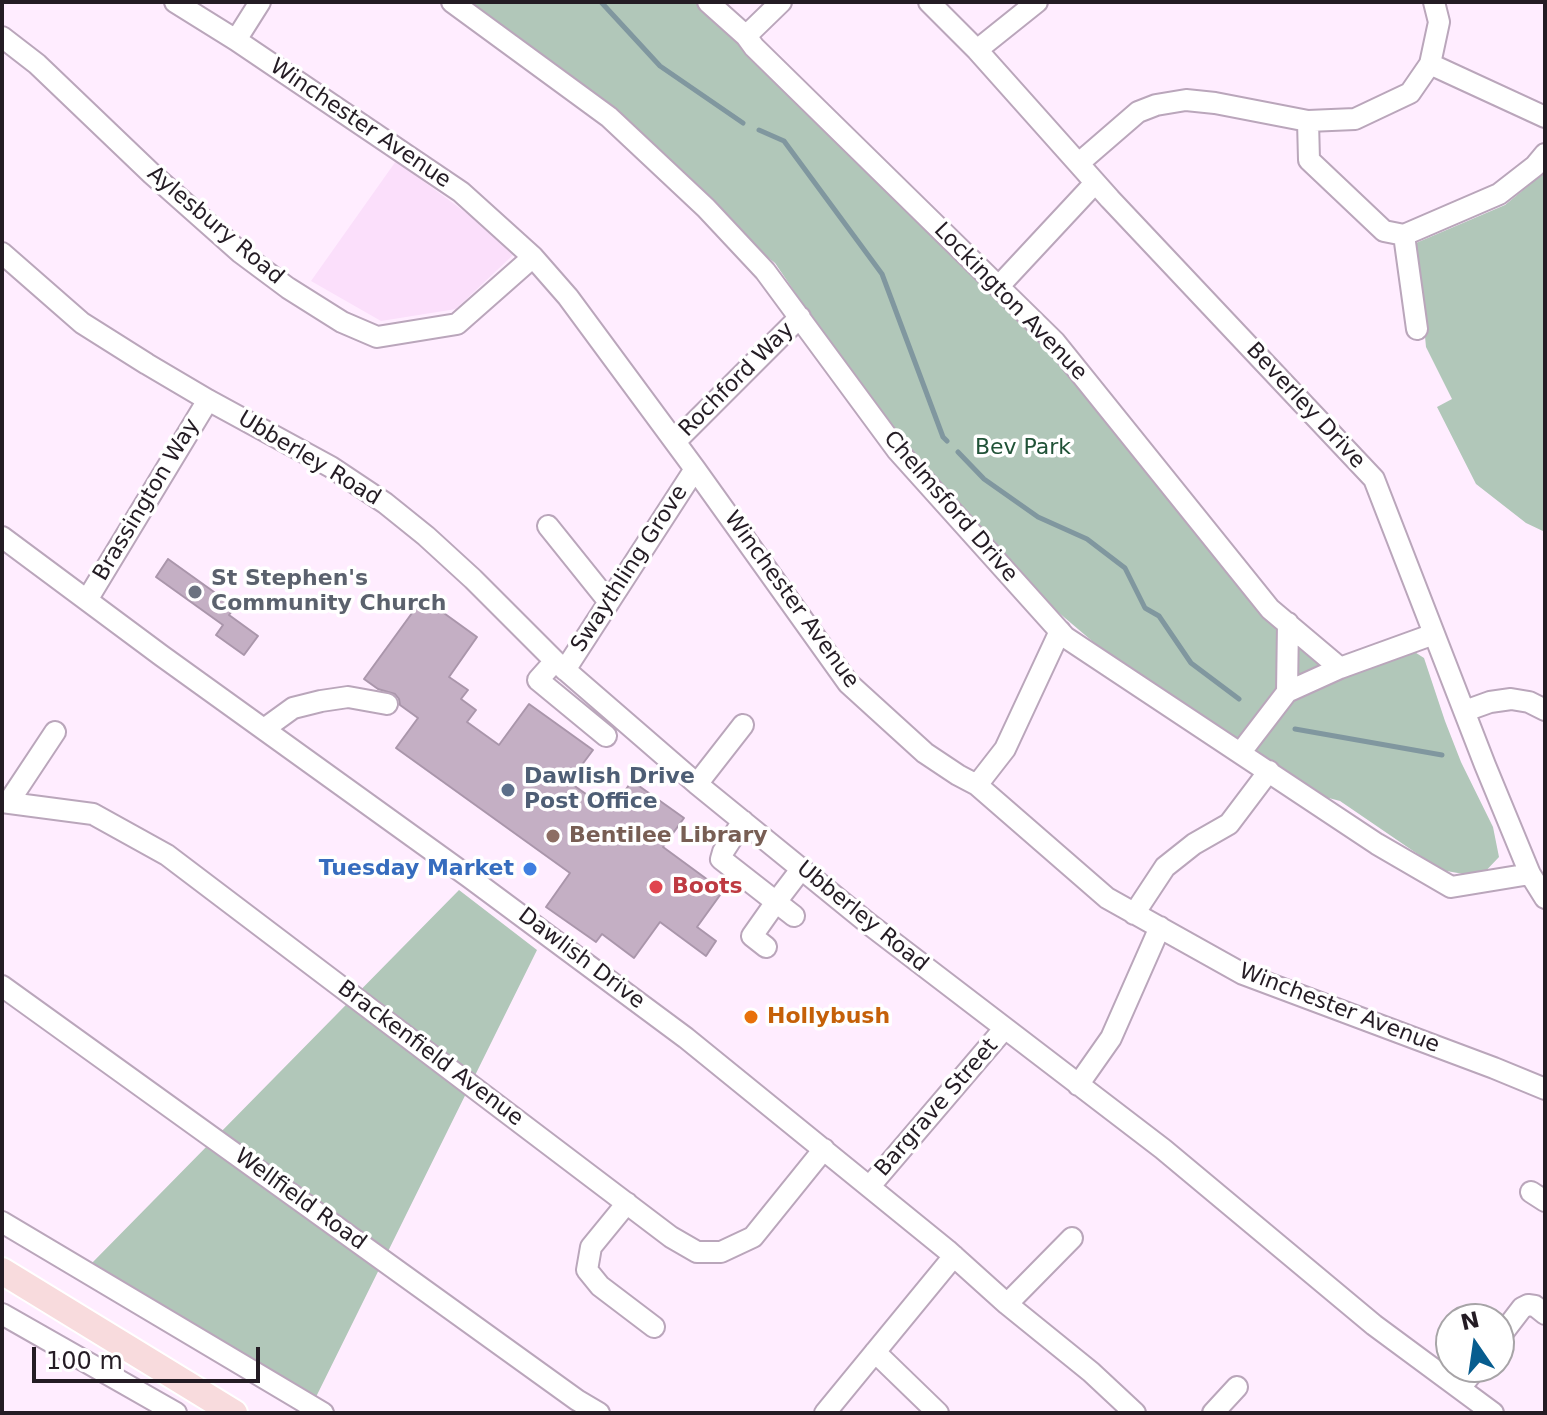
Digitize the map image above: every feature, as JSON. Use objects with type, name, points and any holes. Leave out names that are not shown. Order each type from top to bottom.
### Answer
[{"type":"main road","points":[[2,1271],[234,1413]]},
{"type":"street","name":"Winchester Avenue","points":[[175,2],[461,192],[533,257],[568,297],[848,683],[925,753],[977,785],[1107,898],[1243,974],[1545,1089]]},
{"type":"street","points":[[236,40],[260,2]]},
{"type":"street","name":"Chelmsford Drive","points":[[452,2],[609,117],[706,208],[765,271],[897,450],[1065,637],[1377,844],[1451,887],[1530,874]]},
{"type":"street","name":"Lockington Avenue","points":[[708,2],[1055,342],[1270,609],[1340,668]]},
{"type":"street","points":[[746,36],[781,2]]},
{"type":"street","name":"Beverley Drive","points":[[929,2],[1374,479],[1530,874],[1545,898]]},
{"type":"street","points":[[977,50],[1037,2]]},
{"type":"street","points":[[1079,163],[1138,112],[1156,105],[1186,100],[1308,121],[1355,119],[1410,93],[1430,64],[1439,22],[1434,2]]},
{"type":"street","name":"Aylesbury Road","points":[[2,37],[37,64],[152,174],[241,253],[342,322],[377,337],[457,324],[533,257]]},
{"type":"street","points":[[1430,64],[1545,117]]},
{"type":"street","points":[[1308,121],[1309,160],[1384,231],[1404,235],[1499,194],[1535,166],[1545,154]]},
{"type":"street","points":[[999,286],[1095,183]]},
{"type":"street","points":[[1404,235],[1417,329]]},
{"type":"street","name":"Ubberley Road","points":[[2,253],[82,323],[208,400],[331,467],[385,503],[473,579],[560,665],[697,784],[869,924],[1163,1149],[1374,1325],[1493,1413]]},
{"type":"street","name":"Rochford Way","points":[[675,442],[800,317]]},
{"type":"street","name":"Brassington Way","points":[[87,600],[208,400]]},
{"type":"street","name":"Swaythling Grove","points":[[560,665],[609,602],[695,469]]},
{"type":"street","points":[[548,526],[609,602]]},
{"type":"street","name":"Dawlish Drive","points":[[2,537],[686,1038],[954,1256],[1135,1413]]},
{"type":"street","points":[[1287,692],[1288,623]]},
{"type":"street","points":[[977,785],[1005,749],[1060,631]]},
{"type":"street","points":[[1241,752],[1287,692],[1340,668],[1434,634]]},
{"type":"street","points":[[560,665],[538,680],[606,736]]},
{"type":"street","points":[[264,729],[293,708],[314,707],[345,689],[387,704]]},
{"type":"street","points":[[1465,711],[1511,699],[1529,702],[1545,710]]},
{"type":"street","points":[[697,784],[743,725]]},
{"type":"street","points":[[5,803],[55,732]]},
{"type":"street","points":[[1134,914],[1165,867],[1194,844],[1229,824],[1269,771]]},
{"type":"street","name":"Brackenfield Avenue","points":[[5,803],[93,814],[167,855],[671,1237],[697,1252],[721,1252],[753,1237],[824,1149]]},
{"type":"street","points":[[743,821],[721,859],[794,916]]},
{"type":"street","points":[[766,947],[752,936],[802,868]]},
{"type":"street","points":[[1078,1085],[1111,1038],[1160,927]]},
{"type":"street","name":"Wellfield Road","points":[[2,986],[572,1406],[599,1413]]},
{"type":"street","name":"Bargrave Street","points":[[870,1186],[1004,1029]]},
{"type":"street","points":[[627,1203],[591,1247],[587,1270],[600,1286],[654,1327]]},
{"type":"street","points":[[2,1222],[323,1413]]},
{"type":"street","points":[[1007,1304],[1072,1238]]},
{"type":"street","points":[[825,1413],[954,1256]]},
{"type":"street","points":[[1515,1317],[1528,1305],[1545,1314]]},
{"type":"street","points":[[2,1314],[176,1413]]},
{"type":"street","points":[[875,1352],[938,1413]]},
{"type":"street","points":[[1460,1388],[1464,1383]]},
{"type":"street","points":[[1213,1413],[1237,1387]]},
{"type":"shaded area","points":[[396,161],[488,229],[514,254],[456,309],[381,321],[311,281]]},
{"type":"green space","name":"Bev Park","points":[[467,2],[699,2],[1019,311],[1339,677],[1410,649],[1424,658],[1461,762],[1493,827],[1499,857],[1480,877],[1441,870],[1340,801],[1325,797],[1247,744],[1220,732],[1111,657],[1052,607],[987,542],[883,422],[775,263],[743,238],[682,172],[623,116]]},
{"type":"green space","points":[[1545,172],[1545,532],[1526,523],[1476,484],[1437,407],[1452,399],[1426,347],[1416,243],[1505,205]]},
{"type":"green space","points":[[459,890],[537,950],[314,1401],[90,1265]]},
{"type":"building","name":"St Stephen's Community Church","points":[[168,559],[235,607],[229,615],[258,636],[244,655],[216,635],[223,625],[156,577]]},
{"type":"building","points":[[423,598],[477,637],[449,677],[468,690],[461,699],[476,710],[467,722],[499,745],[529,704],[593,750],[569,782],[610,811],[632,781],[684,818],[663,847],[723,891],[697,927],[716,941],[706,956],[660,922],[634,958],[602,934],[596,942],[546,907],[570,873],[396,748],[418,718],[400,705],[395,694],[378,689],[364,679]]},
{"type":"waterway","points":[[601,2],[660,66],[743,123]]},
{"type":"waterway","points":[[759,130],[784,141],[882,274],[947,441]]},
{"type":"waterway","points":[[958,452],[984,479],[1038,517],[1087,539],[1125,568],[1145,608],[1159,616],[1191,663],[1239,699]]},
{"type":"waterway","points":[[1295,729],[1442,755]]},
{"type":"place","name":"St Stephen's Community Church","points":[[195,592]]},
{"type":"place","name":"Dawlish Drive Post Office","points":[[508,790]]},
{"type":"place","name":"Bentilee Library","points":[[553,836]]},
{"type":"place","name":"Tuesday Market","points":[[530,869]]},
{"type":"place","name":"Boots","points":[[656,887]]},
{"type":"place","name":"Hollybush","points":[[751,1017]]}]
